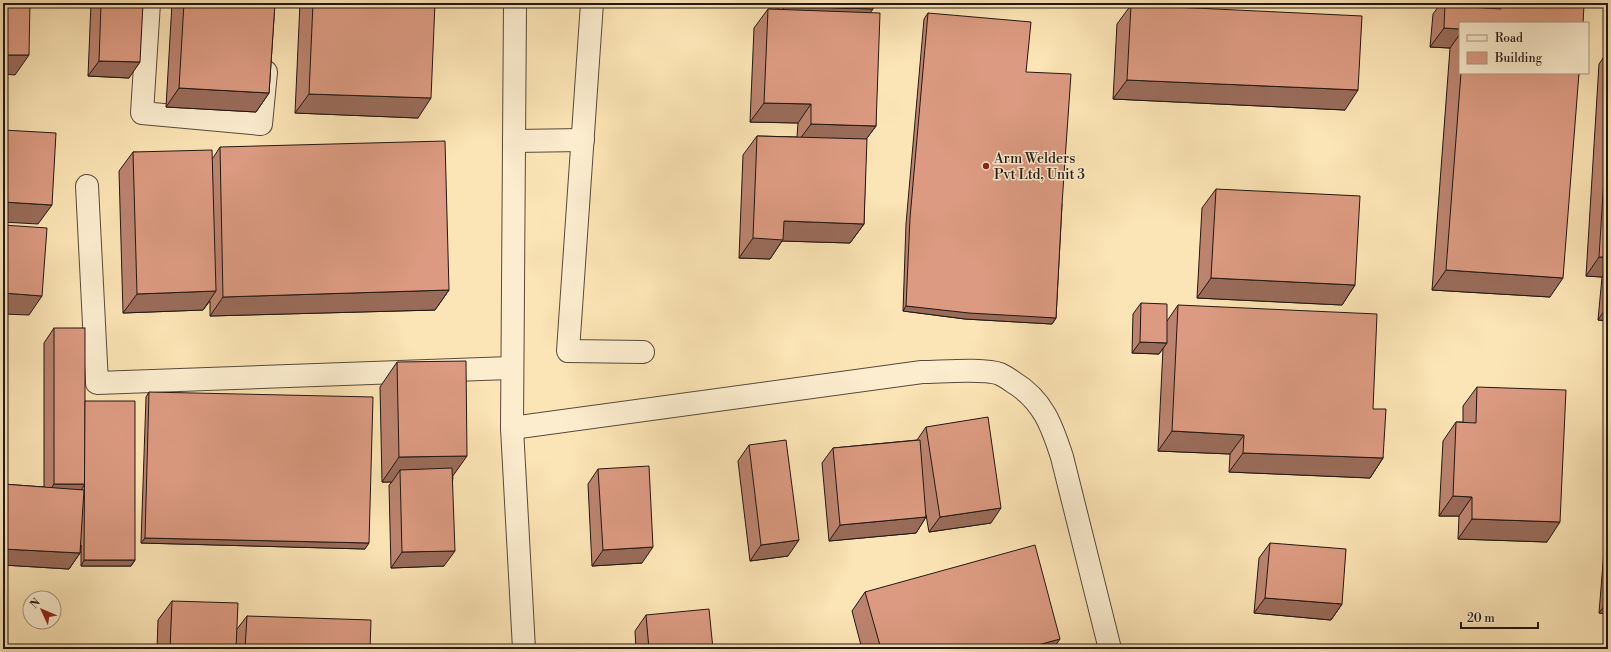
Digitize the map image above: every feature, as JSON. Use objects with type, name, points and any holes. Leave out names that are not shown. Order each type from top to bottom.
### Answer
[{"type":"street","points":[[149,3],[142,113],[261,124],[267,56]]},
{"type":"street","points":[[515,3],[512,428],[524,649]]},
{"type":"street","points":[[592,3],[568,351],[643,352]]},
{"type":"street","points":[[514,141],[582,140]]},
{"type":"street","points":[[87,186],[97,383],[512,368]]},
{"type":"street","points":[[512,428],[922,372],[980,372],[1000,374],[1022,387],[1042,407],[1052,427],[1062,457],[1110,649]]},
{"type":"building","points":[[3,3],[30,3],[29,55],[3,55]]},
{"type":"building","points":[[101,3],[143,3],[140,62],[99,61]]},
{"type":"building","points":[[184,3],[275,3],[269,93],[179,88]]},
{"type":"building","points":[[313,3],[435,3],[431,98],[309,94]]},
{"type":"building","points":[[785,3],[873,3],[873,9],[785,6]]},
{"type":"building","points":[[1445,3],[1470,3],[1469,7],[1501,9],[1502,3],[1563,3],[1584,5],[1583,22],[1459,22],[1459,29],[1444,28]]},
{"type":"building","points":[[1131,5],[1362,16],[1358,90],[1127,80]]},
{"type":"building","points":[[768,9],[880,13],[876,126],[811,124],[811,104],[764,103]]},
{"type":"building","name":"Arm Welders Pvt Ltd, Unit 3","points":[[928,13],[1031,22],[1026,72],[1071,74],[1056,318],[969,313],[906,306],[910,218]]},
{"type":"building","points":[[1461,74],[1579,74],[1563,278],[1446,270]]},
{"type":"building","points":[[1608,114],[1608,257],[1599,257]]},
{"type":"building","points":[[3,130],[56,133],[52,205],[3,202]]},
{"type":"building","points":[[757,136],[867,139],[864,224],[784,221],[783,240],[753,238]]},
{"type":"building","points":[[445,141],[449,290],[223,297],[220,147]]},
{"type":"building","points":[[212,150],[216,291],[137,294],[133,152]]},
{"type":"building","points":[[1216,189],[1360,196],[1355,285],[1211,278]]},
{"type":"building","points":[[3,225],[47,228],[42,296],[3,293]]},
{"type":"building","points":[[1141,303],[1167,304],[1167,343],[1140,342]]},
{"type":"building","points":[[1178,305],[1377,314],[1373,409],[1386,409],[1383,458],[1243,453],[1244,435],[1172,431]]},
{"type":"building","points":[[54,328],[85,328],[85,484],[54,484]]},
{"type":"building","points":[[466,361],[467,456],[399,457],[397,362]]},
{"type":"building","points":[[1477,387],[1566,390],[1560,522],[1472,519],[1472,497],[1453,496],[1456,422],[1476,423]]},
{"type":"building","points":[[149,392],[373,397],[369,543],[145,538]]},
{"type":"building","points":[[85,401],[135,401],[135,560],[84,560]]},
{"type":"building","points":[[988,417],[1001,508],[940,517],[926,427]]},
{"type":"building","points":[[786,440],[799,540],[761,545],[749,445]]},
{"type":"building","points":[[920,440],[926,517],[840,525],[833,448]]},
{"type":"building","points":[[649,466],[653,547],[603,550],[598,469]]},
{"type":"building","points":[[452,468],[455,551],[402,552],[400,470]]},
{"type":"building","points":[[3,484],[84,490],[80,553],[3,549]]},
{"type":"building","points":[[1270,543],[1346,549],[1342,604],[1265,598]]},
{"type":"building","points":[[1035,545],[1060,639],[1023,649],[881,649],[865,592]]},
{"type":"building","points":[[172,601],[238,603],[236,649],[170,649]]},
{"type":"building","points":[[709,609],[713,649],[649,649],[646,615]]},
{"type":"building","points":[[247,616],[371,620],[370,649],[245,649]]},
{"type":"place","name":"Arm Welders Pvt Ltd, Unit 3","points":[[986,166]]}]
